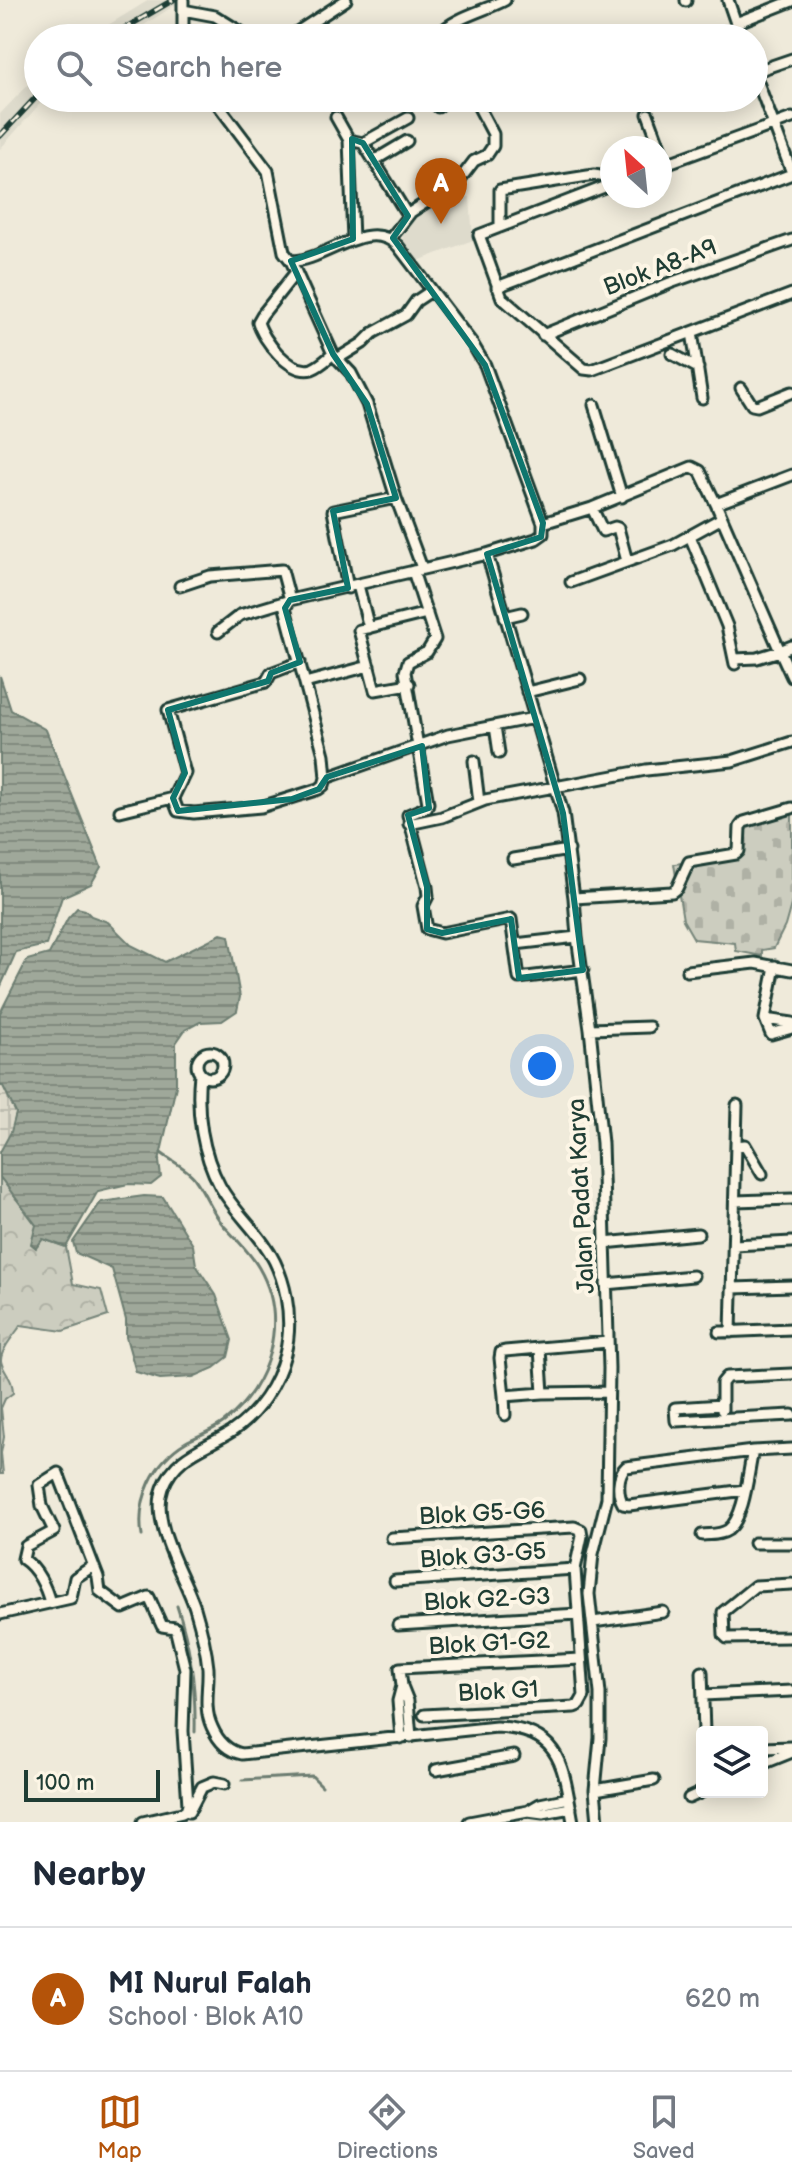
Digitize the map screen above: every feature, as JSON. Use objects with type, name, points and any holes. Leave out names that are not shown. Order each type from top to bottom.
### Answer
[{"type":"street","points":[[309,24],[346,0]]},
{"type":"street","points":[[452,24],[505,0]]},
{"type":"street","points":[[728,0],[736,23],[792,1]]},
{"type":"street","points":[[183,5],[228,24]]},
{"type":"street","points":[[768,67],[792,59]]},
{"type":"street","points":[[497,287],[792,174],[768,108]]},
{"type":"street","points":[[224,112],[264,163],[271,178],[284,252],[335,357],[351,373],[367,404],[418,570],[435,639],[431,649],[408,662],[405,672],[428,803],[427,807],[408,815],[427,887],[428,896],[423,906],[427,929],[442,933],[511,919],[519,978],[583,970]]},
{"type":"street","points":[[391,238],[408,216],[458,182],[474,161],[487,155],[493,146],[493,134],[481,112]]},
{"type":"street","points":[[648,114],[655,136]]},
{"type":"street","points":[[336,117],[349,140],[353,239]]},
{"type":"street","points":[[349,140],[363,143],[408,118]]},
{"type":"street","points":[[672,161],[792,118]]},
{"type":"street","points":[[375,160],[407,141]]},
{"type":"street","points":[[363,143],[408,216]]},
{"type":"street","points":[[500,227],[500,190],[594,175],[600,177]]},
{"type":"street","points":[[600,186],[479,235],[502,298],[584,369],[592,370],[792,294]]},
{"type":"street","points":[[218,632],[240,615],[290,600],[487,554],[541,537],[543,523],[485,365],[472,343],[391,238],[353,239],[304,260],[291,261]]},
{"type":"street","name":"Blok A8-A9","points":[[543,335],[670,283],[792,240]]},
{"type":"street","points":[[296,272],[258,322],[261,333],[279,354],[300,368],[309,370],[363,343],[373,333],[406,315],[416,301],[431,291]]},
{"type":"street","points":[[692,332],[702,398]]},
{"type":"street","points":[[672,354],[698,368]]},
{"type":"street","points":[[741,388],[752,405],[757,406],[792,392]]},
{"type":"street","points":[[594,405],[622,497]]},
{"type":"street","points":[[543,523],[622,497],[692,467],[700,471],[792,677]]},
{"type":"street","points":[[716,504],[792,475]]},
{"type":"street","points":[[369,628],[353,586],[333,511],[396,498]]},
{"type":"street","points":[[592,508],[601,530],[618,528],[627,561]]},
{"type":"street","points":[[571,582],[662,549],[722,518]]},
{"type":"street","points":[[690,536],[727,626],[735,661],[757,658],[792,646]]},
{"type":"street","name":"Jalan Padat Karya","points":[[487,554],[556,788],[569,850],[603,1157],[608,1342],[607,1498],[591,1566],[589,1594],[600,1693],[595,1790],[598,1822]]},
{"type":"street","points":[[180,586],[210,576],[282,570],[290,600],[285,608],[300,662],[324,755],[326,778],[319,789],[261,807],[178,811],[173,798],[185,773],[168,710],[266,682],[271,673],[300,662]]},
{"type":"street","points":[[409,684],[375,690],[359,630],[427,613]]},
{"type":"street","points":[[505,617],[522,613]]},
{"type":"street","points":[[305,683],[369,666]]},
{"type":"street","points":[[527,692],[580,679]]},
{"type":"street","points":[[326,778],[448,735],[534,718]]},
{"type":"street","points":[[495,726],[499,753]]},
{"type":"street","points":[[409,824],[442,817],[479,802],[646,770],[732,761],[792,742]]},
{"type":"street","points":[[474,761],[479,802]]},
{"type":"street","points":[[120,811],[173,798]]},
{"type":"street","points":[[574,898],[672,892],[689,862],[736,854],[739,851],[740,827],[744,822],[792,808]]},
{"type":"street","points":[[513,859],[569,850]]},
{"type":"street","points":[[515,944],[577,937]]},
{"type":"street","points":[[687,971],[755,963],[792,970]]},
{"type":"street","points":[[775,966],[765,1019],[792,1026]]},
{"type":"street","points":[[590,1029],[649,1027]]},
{"type":"street","points":[[200,1074],[202,1128],[208,1157],[219,1185],[236,1211],[265,1244],[278,1268],[286,1297],[288,1324],[286,1352],[278,1377],[265,1399],[249,1418],[230,1433],[185,1456],[162,1489],[160,1506],[164,1530],[194,1604],[204,1642],[208,1670],[206,1709],[211,1725],[219,1740],[232,1752],[242,1754],[496,1727],[520,1728],[540,1737],[556,1754],[565,1773],[573,1822]]},
{"type":"street","points":[[731,1332],[737,1105]]},
{"type":"street","points":[[736,1146],[745,1145],[762,1174]]},
{"type":"street","points":[[735,1201],[792,1199]]},
{"type":"street","points":[[604,1243],[698,1234]]},
{"type":"street","points":[[734,1245],[792,1242]]},
{"type":"street","points":[[606,1284],[693,1276]]},
{"type":"street","points":[[733,1288],[792,1286]]},
{"type":"street","points":[[719,1332],[792,1329]]},
{"type":"street","points":[[505,1415],[501,1352],[608,1342]]},
{"type":"street","points":[[540,1349],[543,1393]]},
{"type":"street","points":[[723,1418],[722,1383],[727,1377],[792,1374]]},
{"type":"street","points":[[504,1396],[608,1392]]},
{"type":"street","points":[[722,1405],[675,1408],[676,1421],[792,1415]]},
{"type":"street","points":[[745,1490],[629,1505],[623,1504],[619,1497],[620,1474],[626,1467],[792,1449]]},
{"type":"street","points":[[702,1535],[722,1533],[740,1514],[753,1451]]},
{"type":"street","points":[[50,1603],[34,1566],[23,1559],[26,1546],[54,1531],[42,1506],[39,1485],[58,1473],[100,1591],[122,1608],[149,1597],[162,1626],[175,1628],[185,1669],[186,1811]]},
{"type":"street","name":"Blok G5-G6","points":[[392,1538],[574,1527],[581,1530],[582,1536],[575,1569]]},
{"type":"street","points":[[754,1543],[792,1543]]},
{"type":"street","points":[[0,1614],[71,1598],[75,1578],[93,1566]]},
{"type":"street","points":[[575,1569],[581,1659]]},
{"type":"street","name":"Blok G3-G5","points":[[395,1581],[575,1569]]},
{"type":"street","points":[[792,1584],[755,1586],[723,1612],[724,1635],[727,1638],[792,1637]]},
{"type":"street","points":[[593,1622],[663,1612]]},
{"type":"street","name":"Blok G2-G3","points":[[398,1625],[578,1614]]},
{"type":"street","name":"Blok G1-G2","points":[[406,1738],[408,1701],[400,1668],[581,1659]]},
{"type":"street","name":"Blok G1","points":[[424,1715],[574,1707],[584,1696],[581,1659]]},
{"type":"street","points":[[702,1672],[704,1726]]},
{"type":"street","points":[[703,1695],[792,1691]]},
{"type":"street","points":[[768,1748],[792,1750]]},
{"type":"street","points":[[768,1761],[792,1750]]},
{"type":"street","points":[[436,1770],[514,1756]]},
{"type":"street","points":[[595,1790],[654,1780]]},
{"type":"street","points":[[143,1822],[186,1811],[191,1813],[196,1795],[202,1787],[214,1782],[224,1784]]},
{"type":"street","points":[[689,1798],[696,1795]]},
{"type":"street","points":[[469,1822],[528,1811],[543,1813],[570,1803]]},
{"type":"highlighted area","points":[[352,139],[363,143],[408,216],[393,238],[485,365],[543,523],[541,537],[487,554],[563,813],[583,970],[519,978],[511,919],[442,933],[427,929],[427,887],[408,815],[429,808],[422,746],[327,777],[319,789],[292,799],[178,811],[173,798],[185,773],[168,710],[268,681],[271,673],[300,662],[285,608],[290,600],[348,588],[333,511],[396,498],[367,404],[333,354],[291,261],[353,239]]},
{"type":"shaded area","points":[[149,0],[183,0],[146,24],[110,24]]},
{"type":"shaded area","points":[[24,89],[24,112],[33,112],[0,149],[0,114]]},
{"type":"shaded area","points":[[470,197],[473,240],[415,262],[402,243],[403,233],[415,215],[444,198]]},
{"type":"shaded area","points":[[0,676],[11,710],[46,730],[101,867],[91,884],[62,897],[46,945],[16,952],[0,988]]},
{"type":"shaded area","points":[[77,908],[108,922],[131,945],[165,962],[221,934],[229,936],[240,997],[237,1011],[222,1021],[200,1022],[185,1030],[176,1043],[176,1086],[159,1161],[161,1177],[151,1185],[128,1184],[98,1191],[66,1247],[43,1239],[36,1248],[31,1244],[36,1225],[0,1177],[0,1152],[11,1132],[16,1113],[3,1086],[0,1086],[0,1013],[27,960],[49,954],[68,918]]},
{"type":"shaded area","points":[[0,1086],[3,1086],[16,1113],[11,1132],[0,1152]]},
{"type":"shaded area","points":[[144,1196],[163,1197],[193,1245],[196,1265],[216,1295],[232,1340],[228,1357],[214,1368],[193,1377],[160,1379],[136,1372],[112,1269],[76,1253],[73,1242],[101,1202]]},
{"type":"green space","points":[[792,809],[792,901],[785,926],[774,948],[762,950],[762,956],[736,951],[735,943],[694,939],[683,920],[674,864],[740,855],[743,819]]},
{"type":"green space","points":[[0,1177],[43,1239],[66,1247],[73,1284],[101,1290],[108,1316],[63,1331],[21,1325],[9,1342],[1,1361],[13,1393],[5,1399],[1,1408],[3,1474],[0,1474]]},
{"type":"waterway","points":[[142,1536],[142,1508],[156,1470],[175,1450],[224,1422],[240,1407],[263,1371],[273,1330],[273,1309],[259,1268],[219,1220],[192,1176],[161,1153]]},
{"type":"waterway","points":[[177,1606],[192,1668],[195,1732]]},
{"type":"waterway","points":[[242,1780],[312,1776],[322,1786]]},
{"type":"railway","points":[[132,24],[173,0]]},
{"type":"railway","points":[[0,136],[24,110]]},
{"type":"place","name":"MI Nurul Falah","points":[[441,224]]}]
